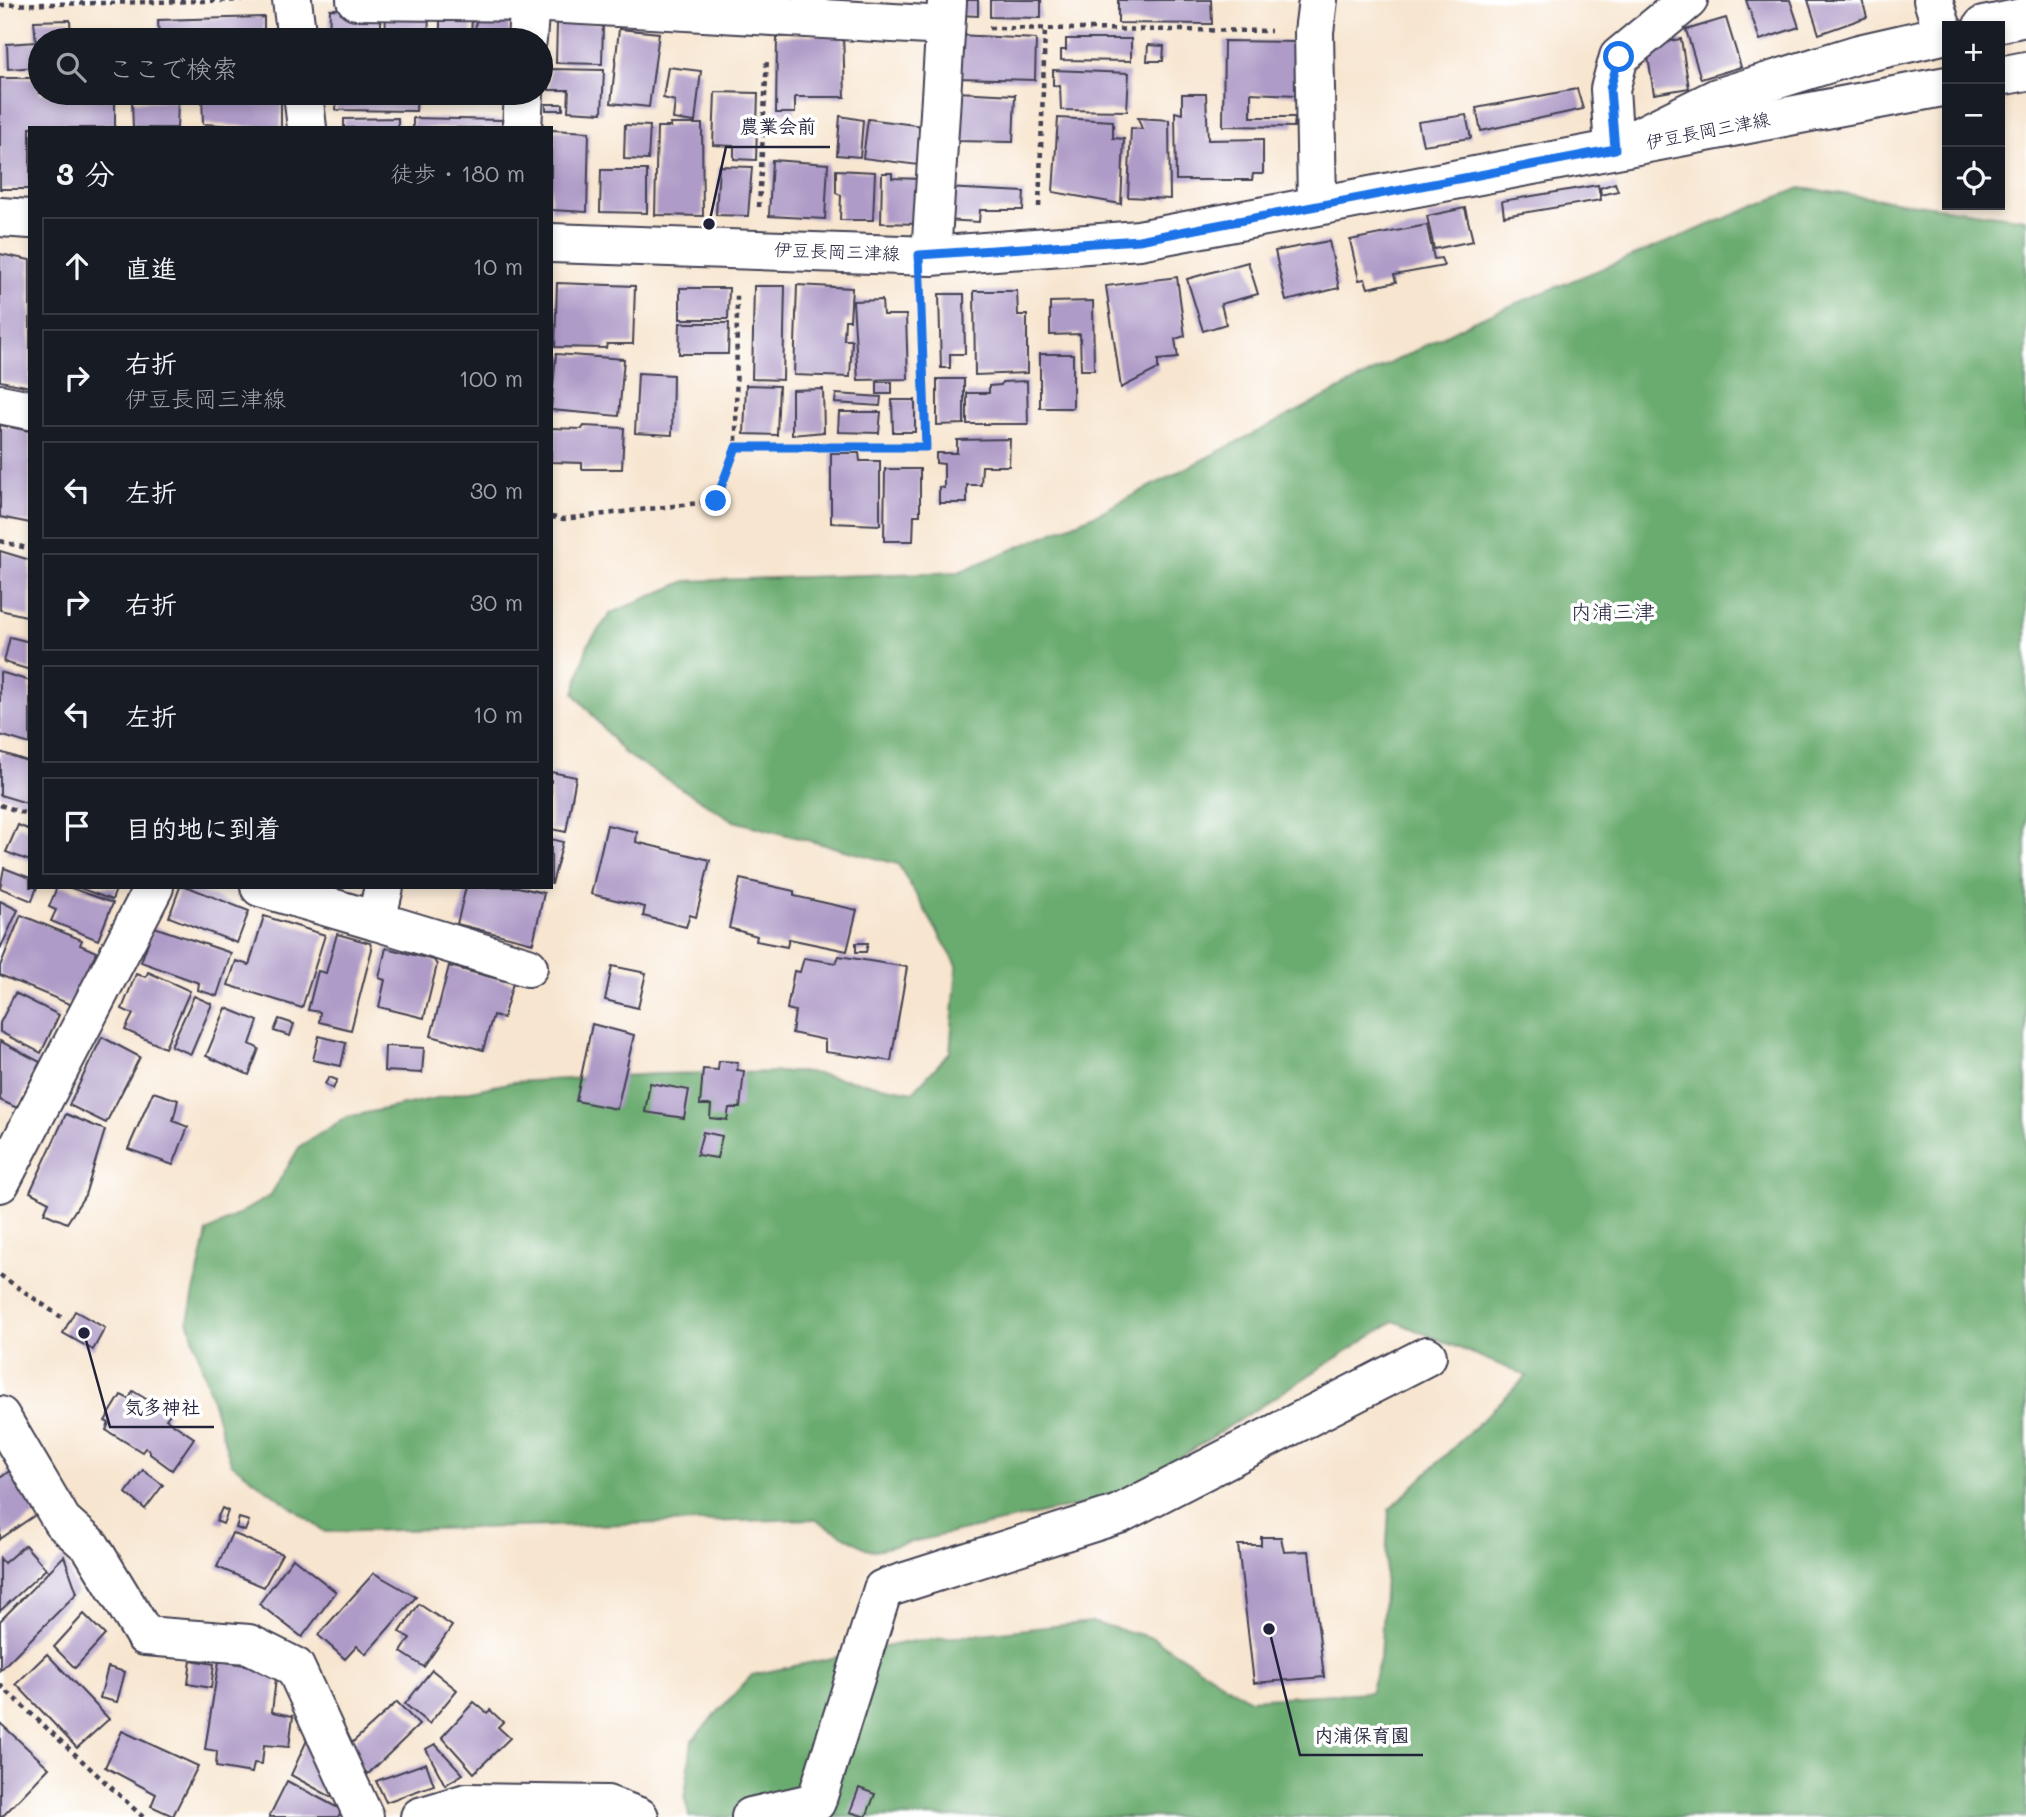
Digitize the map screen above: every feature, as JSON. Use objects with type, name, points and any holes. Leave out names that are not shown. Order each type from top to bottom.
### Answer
[{"type":"street","points":[[292,0],[296,28]]},
{"type":"street","points":[[356,0],[530,1],[769,16],[946,13],[925,256]]},
{"type":"street","points":[[1688,0],[1619,57],[1610,89],[1615,149],[1717,98],[1859,54],[1942,23]]},
{"type":"street","points":[[528,28],[530,1]]},
{"type":"street","points":[[1316,16],[1317,204]]},
{"type":"street","points":[[2005,21],[2026,17]]},
{"type":"street","points":[[2005,75],[2026,71]]},
{"type":"street","name":"伊豆長岡三津線","points":[[553,243],[925,256],[1139,240],[1942,87]]},
{"type":"street","points":[[304,105],[307,126]]},
{"type":"street","points":[[522,126],[523,105]]},
{"type":"street","points":[[0,217],[28,219]]},
{"type":"street","points":[[0,404],[28,410]]},
{"type":"street","points":[[0,1183],[152,889]]},
{"type":"street","points":[[274,889],[380,904],[528,967]]},
{"type":"street","points":[[751,1817],[816,1802],[883,1589],[1119,1514],[1427,1356]]},
{"type":"street","points":[[0,1416],[62,1521],[91,1547],[145,1636],[249,1644],[295,1667],[364,1817]]},
{"type":"street","points":[[420,1817],[467,1803],[607,1805],[639,1817]]},
{"type":"path","points":[[0,5],[252,0]]},
{"type":"path","points":[[946,13],[1045,29],[1316,16]]},
{"type":"path","points":[[553,517],[563,519],[716,501],[736,447],[747,249],[769,16]]},
{"type":"path","points":[[1037,247],[1045,29]]},
{"type":"path","points":[[736,447],[926,447],[925,256]]},
{"type":"path","points":[[0,541],[28,548]]},
{"type":"path","points":[[0,805],[28,813]]},
{"type":"path","points":[[0,1275],[61,1317]]},
{"type":"path","points":[[0,1685],[143,1817]]},
{"type":"green space","points":[[1800,188],[1942,207],[1942,210],[2026,219],[2026,1817],[689,1817],[685,1797],[692,1740],[752,1675],[908,1642],[1091,1622],[1153,1638],[1248,1699],[1370,1692],[1380,1659],[1389,1510],[1527,1376],[1394,1321],[1120,1496],[871,1551],[814,1519],[325,1532],[231,1463],[188,1320],[207,1232],[270,1196],[300,1146],[347,1117],[513,1082],[657,1074],[807,1072],[913,1092],[950,1052],[957,965],[898,864],[734,821],[624,753],[574,693],[588,644],[611,613],[686,581],[959,572],[1099,513],[1473,321]]},
{"type":"building","points":[[959,0],[978,0],[978,16],[958,15]]},
{"type":"building","points":[[990,0],[1041,0],[1041,18],[990,17]]},
{"type":"building","points":[[1118,0],[1211,0],[1212,24],[1118,23]]},
{"type":"building","points":[[1746,0],[1790,0],[1799,27],[1760,40]]},
{"type":"building","points":[[1808,0],[1862,0],[1867,17],[1819,34]]},
{"type":"building","points":[[330,9],[381,10],[381,28],[329,28]]},
{"type":"building","points":[[386,14],[429,15],[428,28],[385,28]]},
{"type":"building","points":[[440,15],[472,16],[471,28],[440,28]]},
{"type":"building","points":[[264,17],[264,28],[158,28],[158,20]]},
{"type":"building","points":[[476,17],[509,17],[509,28],[476,28]]},
{"type":"building","points":[[1726,18],[1741,67],[1701,79],[1686,30]]},
{"type":"building","points":[[70,20],[70,28],[35,28],[34,21]]},
{"type":"building","points":[[557,23],[603,23],[602,64],[556,63]]},
{"type":"building","points":[[619,29],[659,33],[649,107],[611,103]]},
{"type":"building","points":[[843,33],[845,97],[795,97],[795,113],[776,113],[777,37]]},
{"type":"building","points":[[957,35],[1036,39],[1035,80],[957,78]]},
{"type":"building","points":[[1066,39],[1131,39],[1131,61],[1061,60],[1061,50],[1066,50]]},
{"type":"building","points":[[1681,39],[1689,88],[1654,94],[1646,45]]},
{"type":"building","points":[[1224,41],[1297,42],[1297,95],[1251,93],[1251,117],[1295,117],[1294,127],[1223,126]]},
{"type":"building","points":[[28,43],[28,68],[8,69],[7,44]]},
{"type":"building","points":[[1148,45],[1164,46],[1163,61],[1147,61]]},
{"type":"building","points":[[668,67],[701,71],[695,122],[673,119],[675,101],[663,98]]},
{"type":"building","points":[[553,69],[604,70],[602,113],[568,111],[569,90],[553,90]]},
{"type":"building","points":[[1053,70],[1129,73],[1127,111],[1061,110],[1060,86],[1053,85]]},
{"type":"building","points":[[0,78],[28,78],[28,105],[115,105],[115,126],[28,126],[28,189],[0,189]]},
{"type":"building","points":[[1577,89],[1583,109],[1481,131],[1476,108]]},
{"type":"building","points":[[715,92],[758,93],[756,160],[734,159],[734,146],[713,145]]},
{"type":"building","points":[[956,92],[1015,95],[1013,142],[955,141]]},
{"type":"building","points":[[1182,94],[1206,94],[1208,140],[1263,139],[1263,174],[1253,174],[1252,180],[1176,180],[1175,112],[1182,114]]},
{"type":"building","points":[[563,104],[563,110],[546,110],[546,105]]},
{"type":"building","points":[[132,105],[178,105],[177,126],[133,126]]},
{"type":"building","points":[[202,105],[281,105],[281,126],[203,124]]},
{"type":"building","points":[[336,105],[416,105],[416,111],[336,110]]},
{"type":"building","points":[[1466,115],[1471,138],[1423,145],[1418,122]]},
{"type":"building","points":[[840,116],[863,120],[860,157],[837,155]]},
{"type":"building","points":[[398,118],[398,126],[344,126],[344,119]]},
{"type":"building","points":[[413,118],[502,120],[502,126],[413,126]]},
{"type":"building","points":[[1058,118],[1113,121],[1113,138],[1124,139],[1121,204],[1053,192]]},
{"type":"building","points":[[1138,118],[1169,120],[1170,199],[1128,197],[1131,128],[1142,129]]},
{"type":"building","points":[[868,119],[923,126],[918,165],[863,158]]},
{"type":"building","points":[[670,124],[702,124],[703,216],[655,215],[657,127],[671,127]]},
{"type":"building","points":[[625,125],[650,126],[648,160],[624,159]]},
{"type":"building","points":[[553,130],[589,132],[587,212],[553,210]]},
{"type":"building","points":[[772,160],[828,164],[825,219],[769,216]]},
{"type":"building","points":[[719,166],[752,167],[748,216],[716,215]]},
{"type":"building","points":[[601,170],[647,170],[647,213],[600,212]]},
{"type":"building","points":[[836,170],[875,172],[873,220],[840,220],[841,195],[836,193]]},
{"type":"building","points":[[882,173],[892,173],[892,178],[922,179],[921,224],[881,223]]},
{"type":"building","points":[[1615,183],[1618,191],[1601,195],[1600,188]]},
{"type":"building","points":[[1598,185],[1601,200],[1504,216],[1502,201]]},
{"type":"building","points":[[945,188],[1024,192],[1023,210],[980,210],[979,222],[944,220]]},
{"type":"building","points":[[1465,208],[1473,241],[1434,249],[1427,216]]},
{"type":"building","points":[[1427,225],[1434,259],[1441,258],[1444,266],[1394,275],[1396,282],[1368,288],[1365,279],[1359,280],[1350,240]]},
{"type":"building","points":[[1329,241],[1339,288],[1286,301],[1275,251]]},
{"type":"building","points":[[0,254],[28,260],[28,387],[0,381]]},
{"type":"building","points":[[1248,262],[1258,294],[1221,304],[1226,324],[1203,331],[1187,279]]},
{"type":"building","points":[[1177,277],[1185,336],[1175,339],[1178,358],[1158,360],[1158,369],[1121,388],[1106,286]]},
{"type":"building","points":[[557,283],[635,286],[633,344],[607,344],[606,348],[555,347]]},
{"type":"building","points":[[797,285],[852,288],[850,320],[845,320],[844,340],[852,340],[850,377],[794,375]]},
{"type":"building","points":[[754,286],[785,286],[783,380],[752,379]]},
{"type":"building","points":[[680,288],[729,288],[728,319],[680,319]]},
{"type":"building","points":[[974,291],[1017,291],[1018,315],[1027,315],[1027,373],[975,375]]},
{"type":"building","points":[[939,294],[964,294],[965,354],[950,354],[950,368],[941,368]]},
{"type":"building","points":[[882,300],[883,315],[906,315],[908,379],[858,380],[853,301]]},
{"type":"building","points":[[1093,301],[1094,370],[1081,370],[1080,334],[1050,335],[1050,302]]},
{"type":"building","points":[[680,323],[729,323],[728,354],[679,354]]},
{"type":"building","points":[[556,354],[624,359],[619,416],[553,410]]},
{"type":"building","points":[[1040,354],[1073,354],[1073,408],[1040,408]]},
{"type":"building","points":[[638,373],[673,375],[672,435],[635,433]]},
{"type":"building","points":[[937,379],[964,379],[964,424],[937,425]]},
{"type":"building","points":[[1027,381],[1028,424],[967,424],[967,393],[989,393],[989,386],[1001,385],[1002,382]]},
{"type":"building","points":[[877,382],[892,382],[892,394],[877,394]]},
{"type":"building","points":[[746,385],[779,386],[777,435],[744,434]]},
{"type":"building","points":[[823,389],[824,432],[792,435],[792,390]]},
{"type":"building","points":[[836,394],[881,397],[880,406],[835,403]]},
{"type":"building","points":[[892,400],[915,400],[915,432],[893,432]]},
{"type":"building","points":[[839,412],[881,412],[879,433],[838,432]]},
{"type":"building","points":[[0,425],[28,431],[28,523],[0,517]]},
{"type":"building","points":[[584,426],[624,428],[622,469],[582,469],[582,463],[553,462],[553,428],[582,429]]},
{"type":"building","points":[[1010,439],[1009,466],[982,466],[981,485],[967,485],[967,503],[939,503],[939,487],[944,488],[944,464],[936,463],[936,453],[957,453],[957,440]]},
{"type":"building","points":[[831,453],[859,453],[860,461],[880,461],[880,525],[831,523]]},
{"type":"building","points":[[885,469],[920,469],[920,515],[914,515],[913,541],[884,541]]},
{"type":"building","points":[[0,551],[28,559],[28,617],[0,610]]},
{"type":"building","points":[[10,637],[28,642],[28,669],[4,662]]},
{"type":"building","points":[[0,672],[28,680],[28,743],[0,735]]},
{"type":"building","points":[[0,752],[28,761],[28,803],[0,795]]},
{"type":"building","points":[[553,772],[576,777],[566,832],[553,829]]},
{"type":"building","points":[[18,825],[28,829],[28,860],[6,852]]},
{"type":"building","points":[[607,825],[637,832],[636,842],[710,860],[696,917],[690,915],[686,927],[643,916],[645,907],[591,894]]},
{"type":"building","points":[[553,840],[563,842],[553,880]]},
{"type":"building","points":[[4,868],[28,877],[28,889],[36,889],[32,901],[0,888]]},
{"type":"building","points":[[740,879],[794,891],[794,896],[857,910],[847,951],[789,939],[787,947],[756,941],[757,936],[729,928]]},
{"type":"building","points":[[56,889],[74,889],[113,903],[98,940],[51,921],[56,910],[49,907]]},
{"type":"building","points":[[82,889],[116,889],[112,900]]},
{"type":"building","points":[[179,889],[193,889],[249,911],[237,943],[169,917]]},
{"type":"building","points":[[466,889],[527,889],[544,893],[533,943],[457,924]]},
{"type":"building","points":[[0,901],[18,910],[0,949]]},
{"type":"building","points":[[21,915],[82,940],[80,945],[96,952],[74,1006],[0,975],[0,966]]},
{"type":"building","points":[[264,916],[325,935],[302,1008],[228,985],[236,961],[249,965]]},
{"type":"building","points":[[154,927],[231,953],[217,996],[198,990],[199,983],[141,962]]},
{"type":"building","points":[[337,934],[370,943],[372,949],[351,1030],[319,1022],[320,1012],[308,1010],[318,971],[326,973]]},
{"type":"building","points":[[856,943],[868,943],[866,952],[856,952]]},
{"type":"building","points":[[386,948],[434,960],[437,965],[424,1018],[379,1007],[385,980],[379,978]]},
{"type":"building","points":[[839,956],[907,967],[891,1061],[825,1052],[825,1040],[792,1033],[795,1011],[787,1009],[794,971],[800,972],[804,958],[836,963]]},
{"type":"building","points":[[449,966],[513,983],[503,1018],[493,1015],[483,1050],[431,1036]]},
{"type":"building","points":[[612,966],[646,973],[638,1008],[605,1000]]},
{"type":"building","points":[[148,972],[190,991],[165,1048],[125,1030],[133,1014],[122,1009],[136,974],[146,977]]},
{"type":"building","points":[[15,993],[59,1015],[41,1053],[0,1032],[0,1023]]},
{"type":"building","points":[[194,996],[212,1004],[191,1054],[171,1046]]},
{"type":"building","points":[[226,1008],[258,1021],[250,1044],[259,1049],[249,1075],[206,1056]]},
{"type":"building","points":[[279,1019],[294,1024],[290,1036],[274,1031]]},
{"type":"building","points":[[592,1024],[634,1035],[617,1109],[576,1101]]},
{"type":"building","points":[[319,1036],[346,1043],[341,1066],[313,1060]]},
{"type":"building","points":[[102,1037],[140,1057],[106,1123],[69,1105]]},
{"type":"building","points":[[0,1041],[40,1062],[17,1108],[0,1100]]},
{"type":"building","points":[[385,1046],[424,1048],[422,1073],[384,1071]]},
{"type":"building","points":[[719,1061],[738,1062],[737,1070],[744,1071],[740,1108],[729,1108],[727,1120],[710,1118],[711,1105],[700,1105],[703,1069],[718,1070]]},
{"type":"building","points":[[329,1077],[337,1080],[333,1089],[325,1084]]},
{"type":"building","points":[[650,1083],[689,1090],[684,1118],[645,1112]]},
{"type":"building","points":[[153,1092],[178,1100],[173,1121],[188,1127],[173,1165],[128,1149]]},
{"type":"building","points":[[66,1114],[105,1130],[85,1195],[67,1223],[44,1213],[49,1202],[30,1192]]},
{"type":"building","points":[[703,1132],[722,1136],[717,1158],[697,1155]]},
{"type":"building","points":[[75,1311],[105,1328],[93,1350],[63,1333]]},
{"type":"building","points":[[133,1391],[170,1414],[166,1419],[194,1438],[172,1470],[150,1454],[150,1451],[145,1448],[142,1452],[106,1430],[109,1423],[105,1421],[121,1395],[129,1399]]},
{"type":"building","points":[[11,1470],[41,1511],[0,1539],[0,1478]]},
{"type":"building","points":[[143,1470],[163,1485],[145,1509],[126,1493]]},
{"type":"building","points":[[222,1508],[228,1511],[223,1524],[216,1521]]},
{"type":"building","points":[[239,1518],[249,1521],[245,1531],[236,1528]]},
{"type":"building","points":[[232,1533],[282,1554],[264,1587],[217,1567]]},
{"type":"building","points":[[1261,1537],[1281,1537],[1284,1552],[1309,1551],[1324,1677],[1254,1683],[1238,1545],[1261,1545]]},
{"type":"building","points":[[25,1545],[46,1569],[0,1611],[0,1558],[4,1563]]},
{"type":"building","points":[[64,1556],[77,1593],[0,1670],[0,1621]]},
{"type":"building","points":[[293,1558],[336,1592],[302,1637],[259,1604]]},
{"type":"building","points":[[374,1573],[416,1597],[366,1654],[357,1646],[345,1659],[318,1635]]},
{"type":"building","points":[[419,1604],[452,1626],[424,1667],[401,1652],[410,1638],[400,1632]]},
{"type":"building","points":[[84,1614],[105,1635],[75,1668],[54,1647]]},
{"type":"building","points":[[47,1654],[109,1719],[77,1748],[16,1684]]},
{"type":"building","points":[[191,1660],[214,1664],[211,1688],[188,1684]]},
{"type":"building","points":[[219,1661],[277,1670],[272,1712],[293,1716],[289,1747],[264,1745],[262,1764],[254,1763],[252,1773],[216,1767],[217,1751],[205,1749]]},
{"type":"building","points":[[108,1667],[125,1672],[117,1702],[100,1698]]},
{"type":"building","points":[[432,1670],[457,1690],[429,1724],[405,1704]]},
{"type":"building","points":[[397,1702],[419,1725],[368,1774],[344,1750]]},
{"type":"building","points":[[474,1702],[487,1713],[490,1710],[503,1722],[498,1727],[510,1738],[474,1773],[442,1737]]},
{"type":"building","points":[[0,1723],[49,1768],[2,1817],[0,1817]]},
{"type":"building","points":[[122,1731],[198,1766],[173,1816],[151,1806],[156,1794],[105,1767]]},
{"type":"building","points":[[307,1740],[336,1786],[331,1797],[291,1775]]},
{"type":"building","points":[[435,1744],[463,1774],[445,1785],[426,1749]]},
{"type":"building","points":[[426,1763],[434,1785],[386,1802],[376,1781]]},
{"type":"building","points":[[287,1781],[342,1810],[338,1817],[269,1817]]},
{"type":"building","points":[[859,1788],[875,1794],[866,1817],[850,1812]]},
{"type":"place","name":"農業会前","points":[[709,224]]},
{"type":"place","name":"気多神社","points":[[84,1333]]},
{"type":"place","name":"内浦保育園","points":[[1269,1629]]},
{"type":"district","name":"内浦三津","points":[[1613,612]]},
{"type":"route","points":[[716,501],[736,447],[926,447],[919,255],[1139,240],[1615,149],[1610,89],[1619,57]]}]
